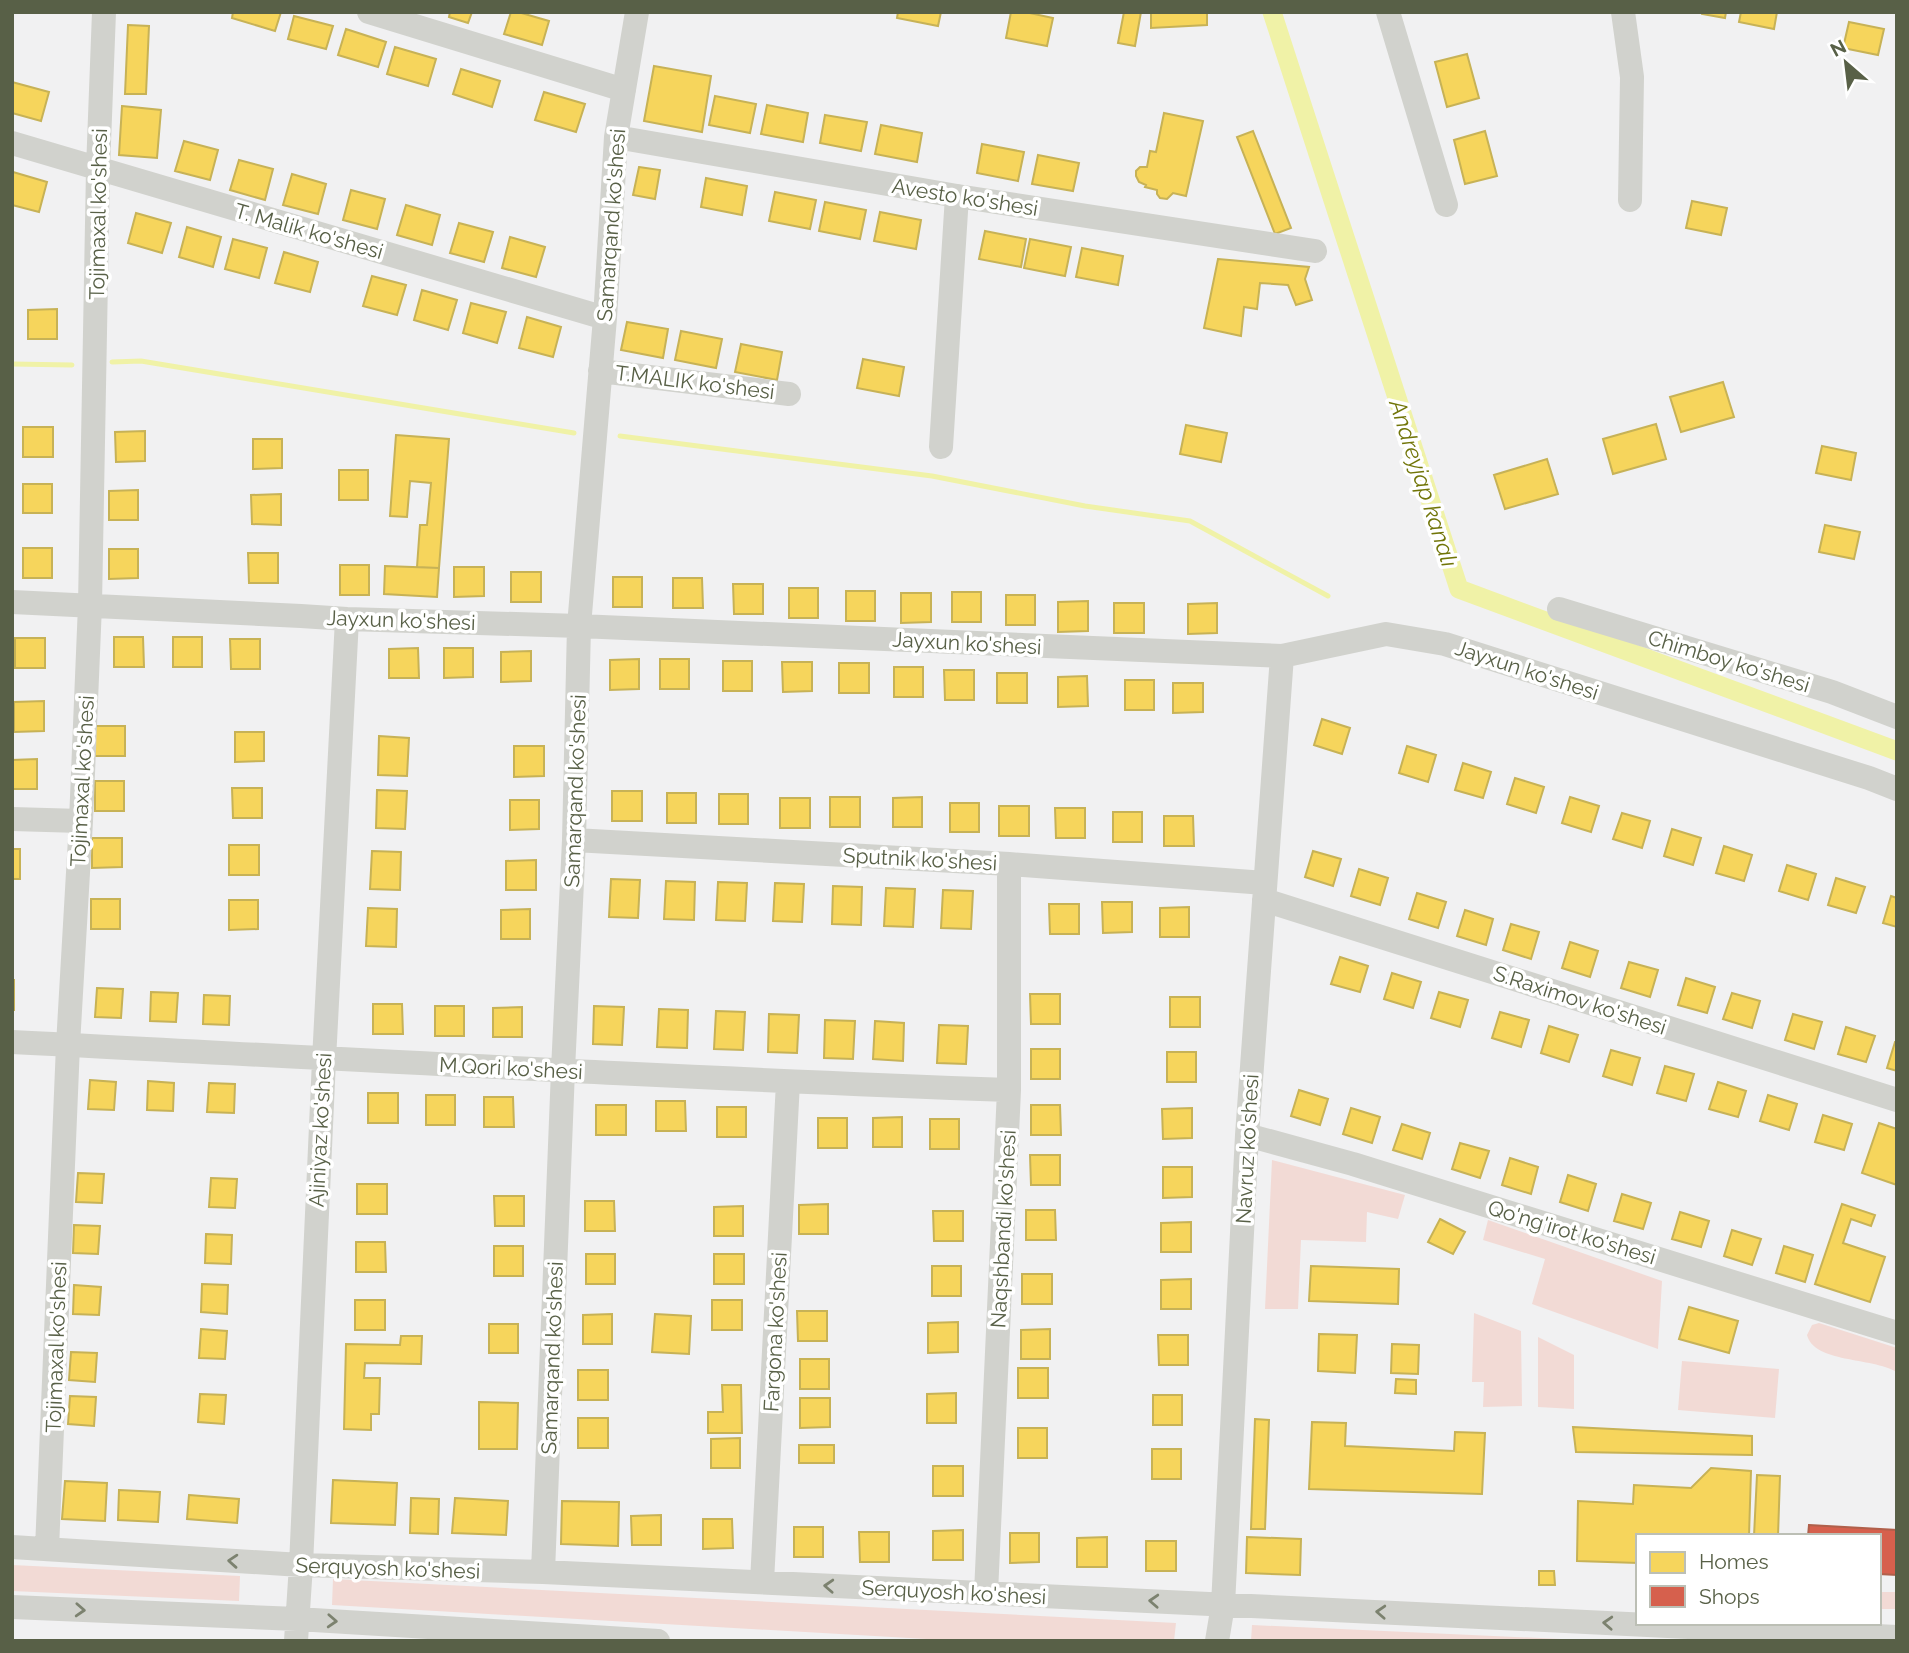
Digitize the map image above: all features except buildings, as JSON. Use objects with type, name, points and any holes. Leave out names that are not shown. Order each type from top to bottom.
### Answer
[{"type":"street","name":"Tojimaxal ko'shesi","points":[[47,1549],[90,605],[98,169],[104,12]]},
{"type":"street","points":[[369,12],[624,90]]},
{"type":"street","name":"Samarqand ko'shesi","points":[[544,1572],[563,1070],[575,840],[579,625],[606,318],[615,137],[637,12]]},
{"type":"street","points":[[1388,12],[1446,205]]},
{"type":"street","points":[[1623,12],[1632,77],[1630,200]]},
{"type":"street","name":"Avesto ko'shesi","points":[[615,137],[957,196],[1315,251]]},
{"type":"street","name":"T. Malik ko'shesi","points":[[12,143],[606,318]]},
{"type":"street","points":[[941,447],[957,196]]},
{"type":"street","name":"T.MALIK ko'shesi","points":[[600,371],[789,394]]},
{"type":"street","name":"Jayxun ko'shesi","points":[[12,602],[347,619],[579,625],[1282,656],[1385,634],[1445,644],[1897,789]]},
{"type":"street","name":"Chimboy ko'shesi","points":[[1559,609],[1832,692],[1897,717]]},
{"type":"street","name":"Ajiniyaz ko'shesi","points":[[296,1630],[347,619]]},
{"type":"street","name":"Navruz ko'shesi","points":[[1217,1641],[1223,1605],[1247,1135],[1282,656]]},
{"type":"street","points":[[12,818],[81,821]]},
{"type":"street","name":"Sputnik ko'shesi","points":[[575,840],[1009,864],[1265,892]]},
{"type":"street","name":"Naqshbandi ko'shesi","points":[[986,1593],[1009,1090],[1009,864]]},
{"type":"street","name":"S.Raximov ko'shesi","points":[[1265,892],[1897,1100]]},
{"type":"street","name":"M.Qori ko'shesi","points":[[12,1042],[324,1060],[1009,1090]]},
{"type":"street","name":"Fargona ko'shesi","points":[[762,1582],[788,1082]]},
{"type":"street","name":"Qo'ng'irot ko'shesi","points":[[1247,1135],[1366,1167],[1897,1333]]},
{"type":"street","name":"Serquyosh ko'shesi","points":[[12,1547],[301,1565],[544,1572],[1636,1625]]},
{"type":"street","points":[[12,1606],[296,1630],[658,1641]]},
{"type":"street","name":"Serquyosh ko'shesi","points":[[1644,1625],[1897,1637]]},
{"type":"shaded area","points":[[1272,1160],[1405,1195],[1398,1219],[1367,1212],[1366,1242],[1301,1240],[1298,1309],[1265,1309]]},
{"type":"shaded area","points":[[1488,1220],[1662,1281],[1658,1349],[1532,1304],[1545,1259],[1483,1240]]},
{"type":"shaded area","points":[[1474,1313],[1521,1331],[1522,1406],[1483,1407],[1484,1382],[1472,1382]]},
{"type":"shaded area","points":[[1819,1323],[1897,1348],[1897,1372],[1820,1350],[1812,1344],[1807,1335],[1812,1325]]},
{"type":"shaded area","points":[[1538,1337],[1574,1355],[1574,1409],[1538,1407]]},
{"type":"shaded area","points":[[1682,1361],[1779,1369],[1775,1418],[1678,1410]]},
{"type":"shaded area","points":[[12,1565],[240,1576],[239,1601],[12,1591]]},
{"type":"shaded area","points":[[333,1579],[1176,1623],[1174,1641],[961,1641],[332,1605]]},
{"type":"shaded area","points":[[1881,1592],[1897,1592],[1897,1609],[1881,1609]]},
{"type":"shaded area","points":[[1252,1625],[1604,1641],[1251,1641]]},
{"type":"waterway","name":"Andreyjap kanalı","points":[[1272,12],[1459,589],[1897,751]]},
{"type":"waterway","points":[[112,362],[141,361],[574,433]]},
{"type":"waterway","points":[[12,364],[72,365]]},
{"type":"waterway","points":[[620,436],[932,476],[1085,506],[1190,521],[1328,596]]}]
